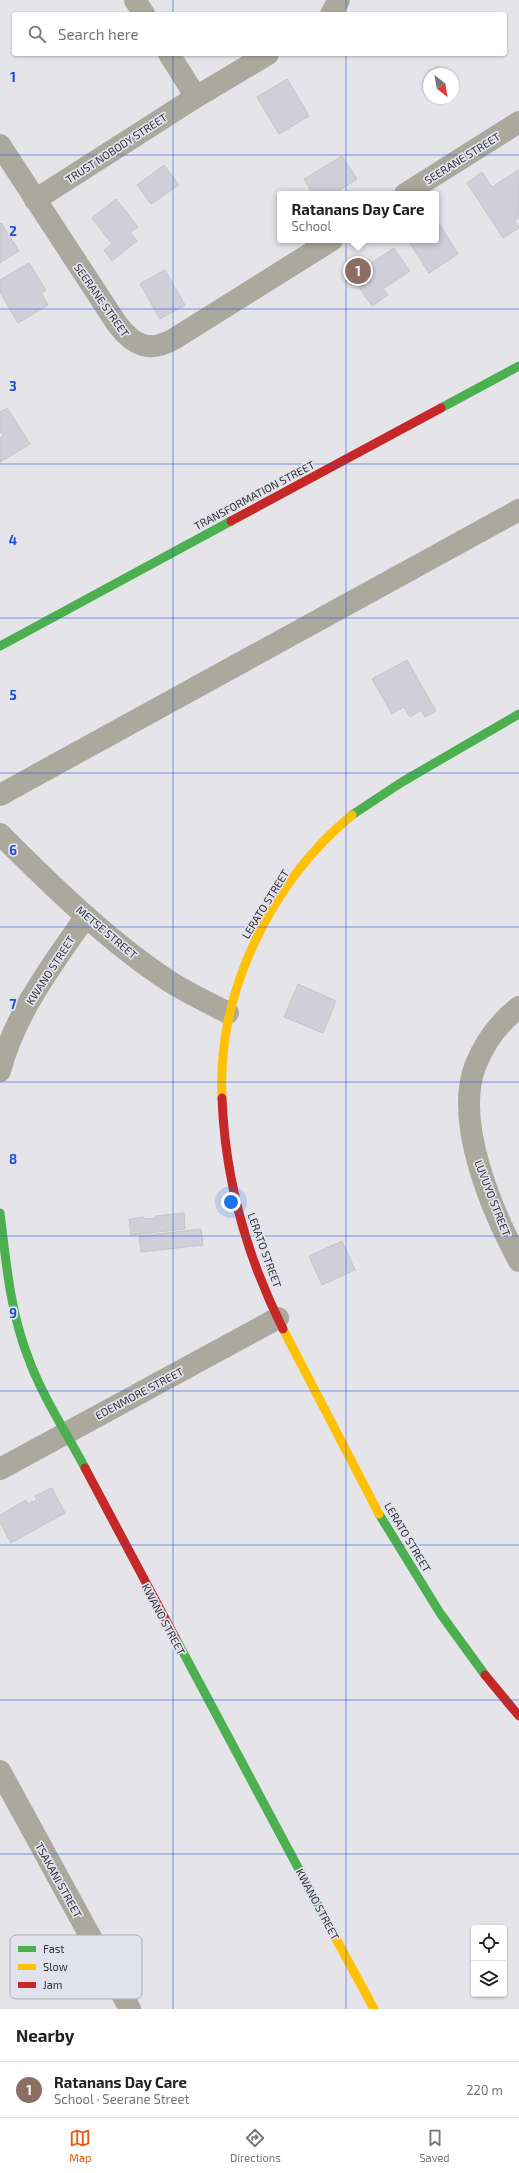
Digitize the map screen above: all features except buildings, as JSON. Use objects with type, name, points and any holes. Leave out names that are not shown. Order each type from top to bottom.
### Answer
[{"type":"street","points":[[135,0],[143,12]]},
{"type":"street","points":[[332,12],[339,0]]},
{"type":"street","points":[[170,56],[196,97]]},
{"type":"street","name":"TRUST NOBODY STREET","points":[[35,200],[196,97],[265,56]]},
{"type":"street","name":"SEERANE STREET","points":[[410,191],[519,122]]},
{"type":"street","name":"SEERANE STREET","points":[[0,145],[120,329],[130,339],[147,346],[155,347],[174,339],[327,243]]},
{"type":"street","name":"TRANSFORMATION STREET","points":[[0,646],[519,366]]},
{"type":"street","points":[[0,795],[519,510]]},
{"type":"street","name":"LERATO STREET","points":[[519,714],[388,789],[337,827],[312,853],[286,888],[261,927],[245,961],[228,1013],[221,1068],[220,1107],[223,1145],[231,1186],[243,1228],[278,1318],[356,1473],[383,1521],[453,1632],[492,1686],[519,1716]]},
{"type":"street","name":"METSE STREET","points":[[0,834],[86,916],[172,982],[228,1013]]},
{"type":"street","name":"KWANO STREET","points":[[0,1071],[6,1049],[23,1011],[86,916]]},
{"type":"street","name":"LUVUYO STREET","points":[[519,1007],[492,1034],[475,1065],[469,1097],[470,1124],[483,1179],[519,1261]]},
{"type":"street","name":"KWANO STREET","points":[[0,1213],[10,1289],[26,1353],[65,1433],[374,2009]]},
{"type":"street","name":"EDENMORE STREET","points":[[0,1469],[278,1318]]},
{"type":"street","name":"TSAKANI STREET","points":[[0,1771],[90,1935]]},
{"type":"street","name":"TSAKANI STREET","points":[[125,1999],[130,2009]]},
{"type":"traffic: fast","points":[[441,408],[519,366]]},
{"type":"traffic: fast","points":[[0,646],[231,521]]},
{"type":"traffic: fast","points":[[352,815],[402,782],[519,714]]},
{"type":"traffic: fast","points":[[0,1213],[13,1304],[22,1340],[40,1386],[85,1468]]},
{"type":"traffic: fast","points":[[379,1514],[440,1613],[485,1675]]},
{"type":"traffic: fast","points":[[176,1639],[334,1935]]},
{"type":"traffic: slow","points":[[222,1098],[223,1058],[229,1018],[240,980],[255,942],[274,906],[297,873],[323,842],[352,815]]},
{"type":"traffic: slow","points":[[283,1329],[379,1514]]},
{"type":"traffic: slow","points":[[334,1935],[374,2009]]},
{"type":"traffic: jam","points":[[231,521],[441,408]]},
{"type":"traffic: jam","points":[[222,1098],[228,1158],[240,1217],[259,1274],[283,1329]]},
{"type":"traffic: jam","points":[[85,1468],[176,1639]]},
{"type":"traffic: jam","points":[[485,1675],[519,1716]]},
{"type":"place","name":"Ratanans Day Care","points":[[358,271]]}]
